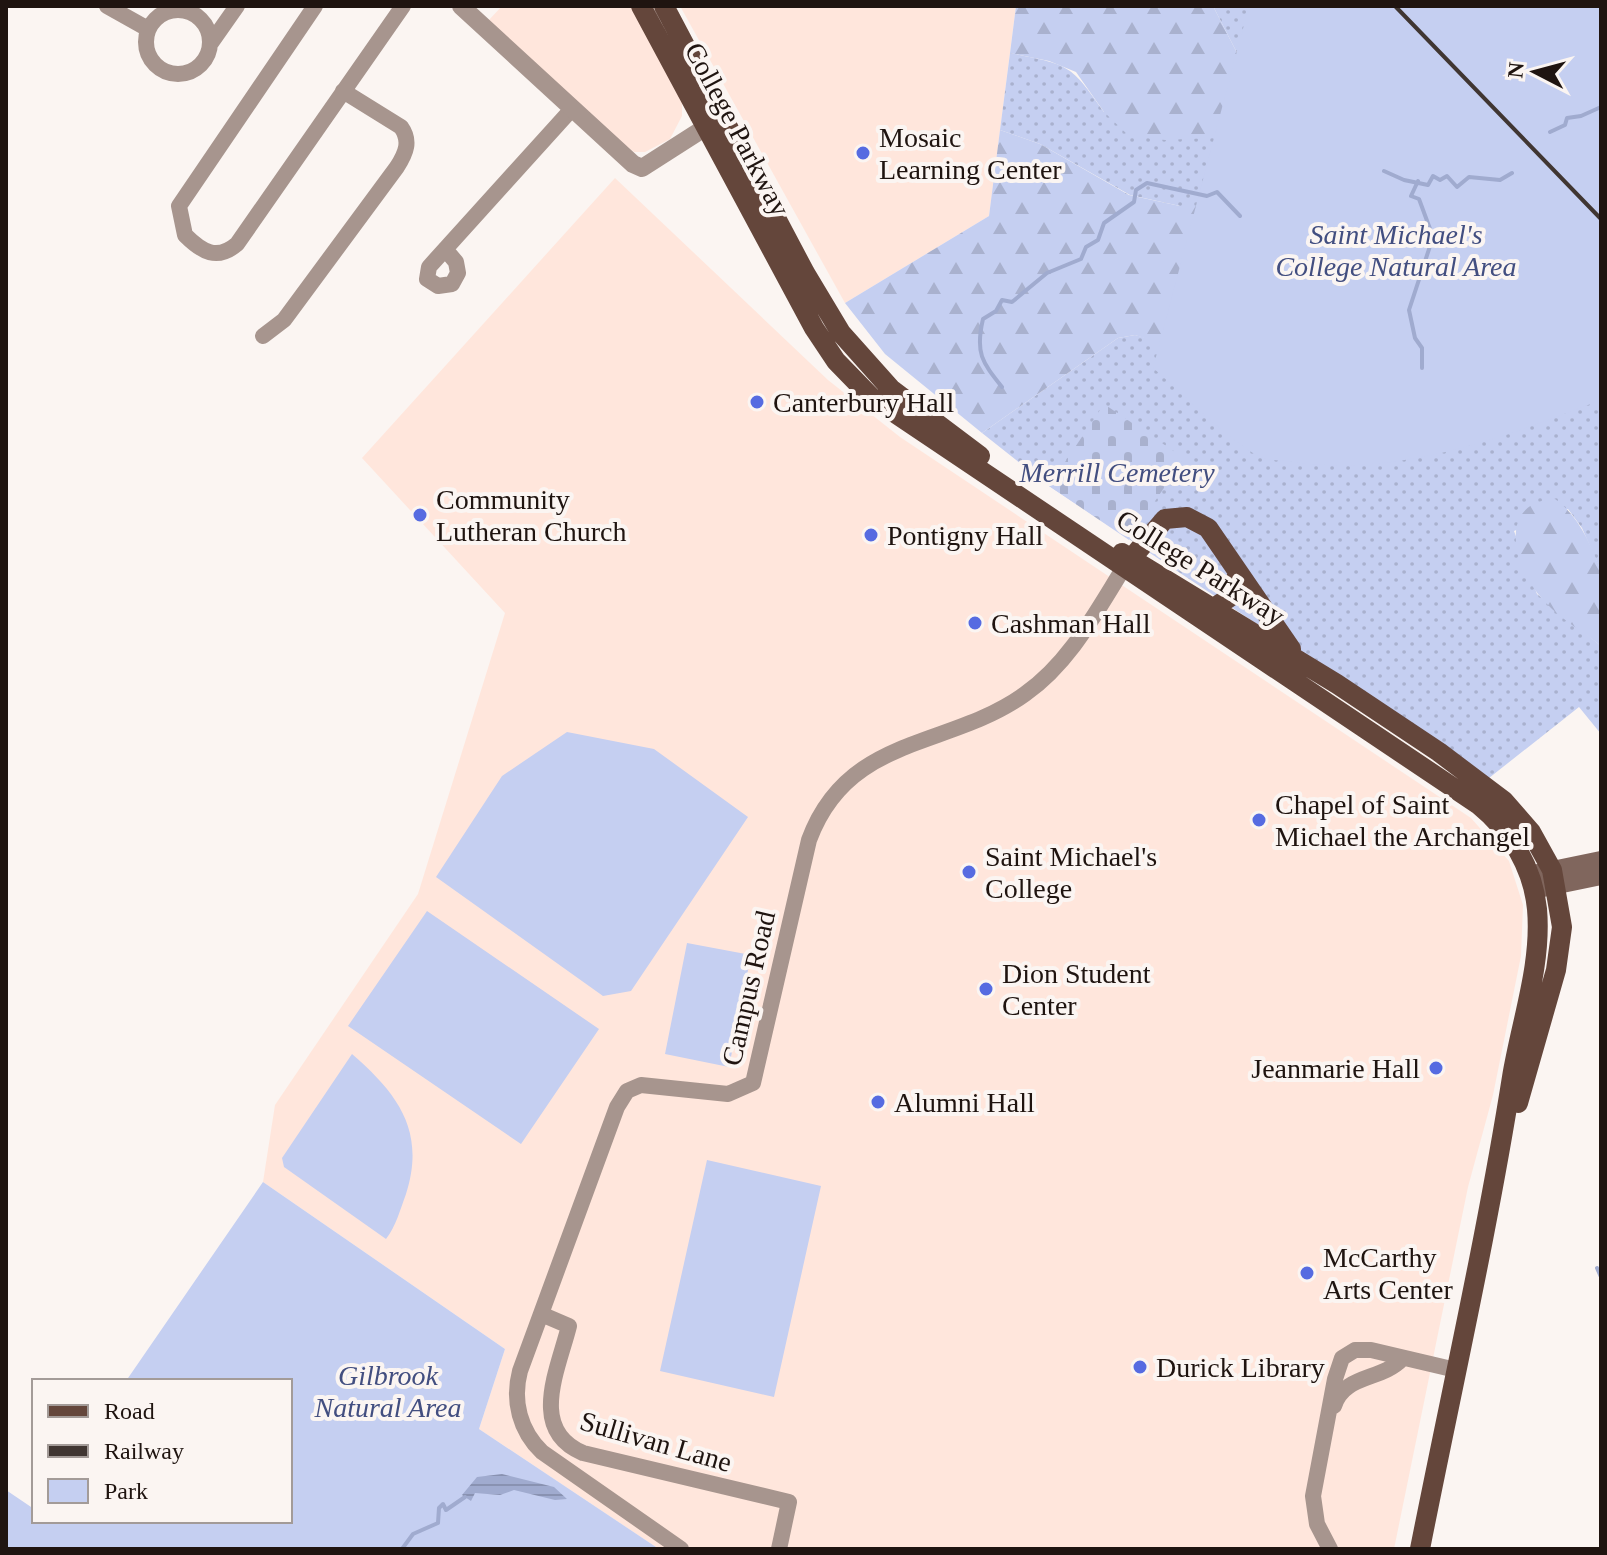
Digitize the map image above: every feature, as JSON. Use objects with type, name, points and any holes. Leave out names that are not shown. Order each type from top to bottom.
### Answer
[{"type":"main road","name":"College Parkway","points":[[641,6],[814,328],[849,375],[886,409],[1126,564],[1207,613],[1307,666],[1493,792],[1525,824],[1554,877],[1562,927],[1556,970],[1502,1152]]},
{"type":"main road","name":"College Parkway","points":[[664,6],[828,313],[872,371],[931,422],[1126,564]]},
{"type":"main road","points":[[1126,564],[1165,519],[1187,517],[1208,528],[1274,627],[1307,666]]},
{"type":"main road","points":[[1207,613],[1230,597],[1238,573]]},
{"type":"main road","name":"College Parkway","points":[[1207,613],[1479,805],[1501,826],[1532,882],[1537,946],[1502,1152],[1420,1549]]},
{"type":"main road","points":[[1532,882],[1601,861]]},
{"type":"main road","points":[[1554,877],[1601,875]]},
{"type":"street","points":[[107,6],[148,29]]},
{"type":"street","points":[[211,43],[208,29],[200,17],[174,8],[160,15],[148,29],[146,46],[151,59],[160,69],[172,74],[197,69],[207,58],[211,43],[237,6]]},
{"type":"street","points":[[315,6],[183,196],[178,216],[185,235],[209,253],[219,255],[237,244],[403,6]]},
{"type":"street","points":[[461,6],[571,110],[627,160],[642,168],[723,116]]},
{"type":"street","points":[[263,336],[284,320],[397,167],[406,150],[406,134],[401,127],[343,91]]},
{"type":"street","points":[[445,249],[571,110]]},
{"type":"street","name":"Campus Road","points":[[681,1549],[589,1481],[548,1456],[530,1439],[520,1416],[517,1384],[623,1096],[634,1087],[647,1084],[736,1093],[756,1078],[809,840],[823,809],[859,771],[882,755],[992,714],[1045,678],[1083,632],[1126,564]]},
{"type":"street","name":"Sullivan Lane","points":[[541,1314],[569,1326],[550,1404],[551,1422],[558,1438],[583,1453],[789,1502],[779,1549]]},
{"type":"street","points":[[1330,1549],[1317,1524],[1313,1496],[1338,1366],[1348,1353],[1371,1350],[1456,1370]]},
{"type":"street","points":[[1330,1415],[1345,1387],[1389,1369],[1402,1359]]},
{"type":"shaded area","points":[[502,6],[631,6],[682,100],[682,116],[670,139],[645,152],[634,152],[617,139],[488,21]]},
{"type":"shaded area","points":[[680,6],[1016,6],[989,216],[845,303]]},
{"type":"shaded area","name":"Saint Michael's College","points":[[615,178],[828,380],[900,437],[1471,818],[1509,861],[1523,905],[1521,956],[1493,1095],[1468,1187],[1394,1549],[659,1549],[479,1429],[505,1349],[263,1182],[275,1105],[418,894],[505,613],[362,458]]},
{"type":"shaded area","points":[[502,1474],[554,1487],[567,1499],[555,1500],[514,1490],[500,1495],[475,1493],[471,1501],[462,1495],[477,1477]]},
{"type":"green space","points":[[1016,6],[1213,6],[1255,88],[1241,116],[1209,138],[1165,140],[1129,136],[1104,112],[1076,72],[1049,61],[1010,53]]},
{"type":"green space","points":[[1213,6],[1381,6],[1235,206],[1180,206],[1130,195],[1040,144],[1000,130],[1010,53],[1045,60],[1066,69],[1083,84],[1104,112],[1255,88]]},
{"type":"green space","name":"Saint Michael's College Natural Area","points":[[1249,6],[1601,6],[1601,400],[1526,428],[1450,451],[1371,464],[1332,465],[1273,460],[1256,455],[1216,425],[1153,368]]},
{"type":"green space","points":[[1000,130],[1040,144],[1129,195],[1180,206],[1235,206],[1249,423],[1150,340],[1135,335],[1118,338],[982,433],[885,354],[845,303],[989,216]]},
{"type":"green space","points":[[1135,335],[1150,339],[1601,364],[1601,571],[1582,528],[1568,509],[1514,531],[1537,594],[1601,646],[1601,734],[1579,707],[1489,778],[1049,486],[982,433],[1118,338]]},
{"type":"green space","name":"Merrill Cemetery","points":[[1104,404],[1184,458],[1129,540],[1049,486]]},
{"type":"green space","points":[[1555,499],[1577,522],[1601,571],[1601,646],[1545,602],[1529,581],[1517,551],[1518,522],[1525,511],[1537,503]]},
{"type":"green space","points":[[567,732],[654,749],[748,817],[631,991],[603,996],[436,877],[502,776]]},
{"type":"green space","points":[[427,911],[599,1029],[521,1144],[348,1026]]},
{"type":"green space","points":[[687,943],[751,955],[729,1067],[665,1054]]},
{"type":"green space","points":[[352,1054],[395,1099],[410,1133],[411,1172],[400,1212],[386,1239],[284,1167],[282,1158]]},
{"type":"green space","points":[[707,1160],[821,1186],[774,1397],[660,1371]]},
{"type":"green space","name":"Gilbrook Natural Area","points":[[263,1182],[505,1349],[479,1429],[659,1549],[6,1549],[6,1490],[32,1508],[32,1523],[292,1523],[292,1379],[127,1379]]},
{"type":"waterway","points":[[1550,132],[1565,125],[1567,118],[1581,116],[1601,107]]},
{"type":"waterway","points":[[1384,171],[1404,180],[1428,185],[1433,176],[1440,180],[1447,176],[1457,187],[1469,177],[1500,180],[1512,173]]},
{"type":"waterway","points":[[1418,181],[1411,196],[1419,199],[1433,237],[1409,310],[1415,338],[1422,348],[1422,368]]},
{"type":"waterway","points":[[1002,387],[989,371],[980,349],[983,319],[996,311],[1002,300],[1012,302],[1047,273],[1081,259],[1086,247],[1098,240],[1104,223],[1134,202],[1136,190],[1147,183],[1207,196],[1217,192],[1240,216]]},
{"type":"waterway","points":[[1597,1268],[1601,1277]]},
{"type":"waterway","points":[[402,1549],[413,1534],[438,1523],[439,1508],[443,1504],[446,1510],[465,1497]]},
{"type":"railway","points":[[1395,6],[1601,219]]},
{"type":"place","name":"Mosaic Learning Center","points":[[863,153]]},
{"type":"place","name":"Canterbury Hall","points":[[757,402]]},
{"type":"place","name":"Community Lutheran Church","points":[[420,515]]},
{"type":"place","name":"Pontigny Hall","points":[[871,535]]},
{"type":"place","name":"Cashman Hall","points":[[975,623]]},
{"type":"place","name":"Chapel of Saint Michael the Archangel","points":[[1259,820]]},
{"type":"place","name":"Saint Michael's College","points":[[969,872]]},
{"type":"place","name":"Dion Student Center","points":[[986,989]]},
{"type":"place","name":"Jeanmarie Hall","points":[[1436,1068]]},
{"type":"place","name":"Alumni Hall","points":[[878,1102]]},
{"type":"place","name":"McCarthy Arts Center","points":[[1307,1273]]},
{"type":"place","name":"Durick Library","points":[[1140,1367]]}]
